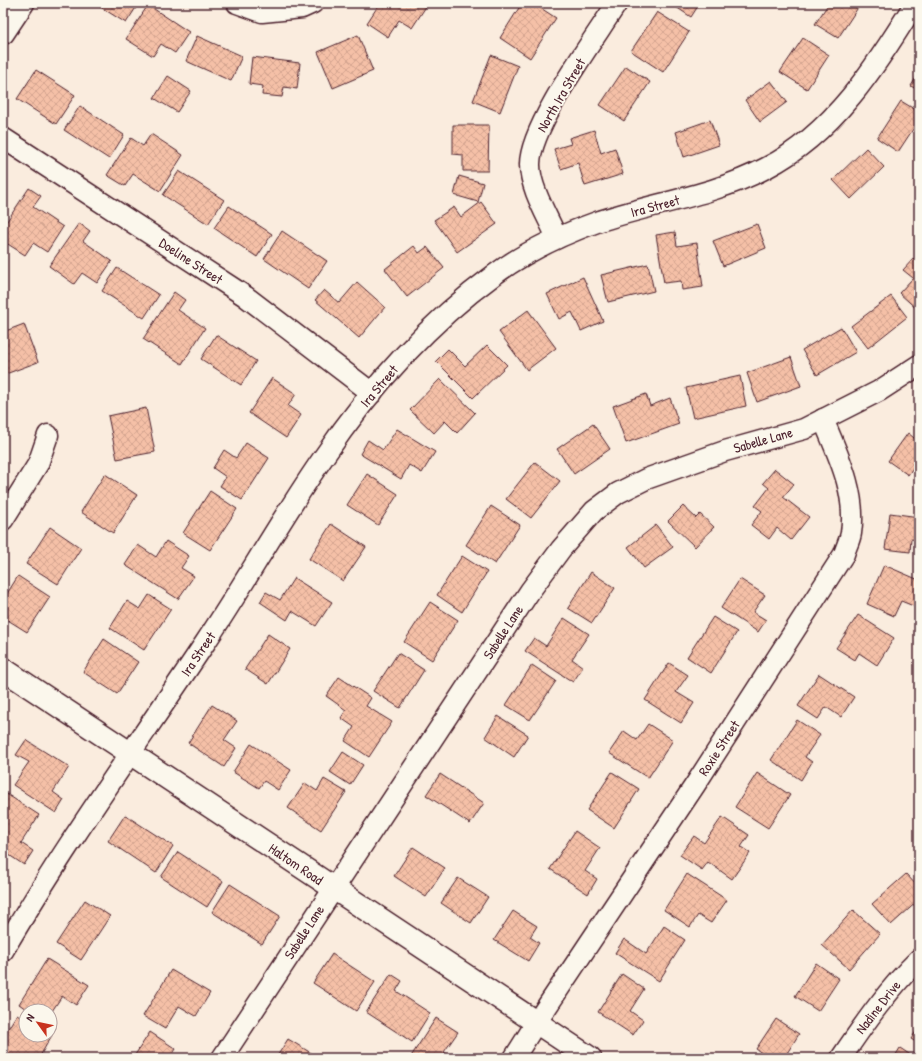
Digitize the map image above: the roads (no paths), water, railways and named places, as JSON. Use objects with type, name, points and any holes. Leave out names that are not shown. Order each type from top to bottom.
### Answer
[{"type":"main road","points":[[3,33],[23,3]]},
{"type":"main road","name":"Haltom Road","points":[[3,669],[332,889],[590,1058]]},
{"type":"street","points":[[237,3],[262,12],[302,8],[312,3]]},
{"type":"street","name":"North Ira Street","points":[[557,238],[533,183],[530,165],[532,146],[550,108],[617,3]]},
{"type":"street","name":"Ira Street","points":[[3,951],[40,888],[207,640],[323,458],[372,393],[405,355],[447,314],[495,275],[534,250],[557,238],[598,222],[712,190],[767,168],[805,143],[837,113],[890,44],[915,3]]},
{"type":"street","name":"Doeline Street","points":[[3,138],[245,296],[372,393]]},
{"type":"street","name":"Sabelle Lane","points":[[222,1058],[332,889],[429,747],[530,591],[561,549],[594,512],[618,492],[646,479],[724,451],[804,429],[879,391],[919,365]]},
{"type":"street","name":"Roxie Street","points":[[514,1058],[695,785],[844,554],[851,533],[851,496],[842,467],[823,419]]},
{"type":"street","points":[[3,520],[38,464],[48,435]]},
{"type":"street","name":"Nadine Drive","points":[[841,1058],[860,1029],[908,969],[919,959]]}]
